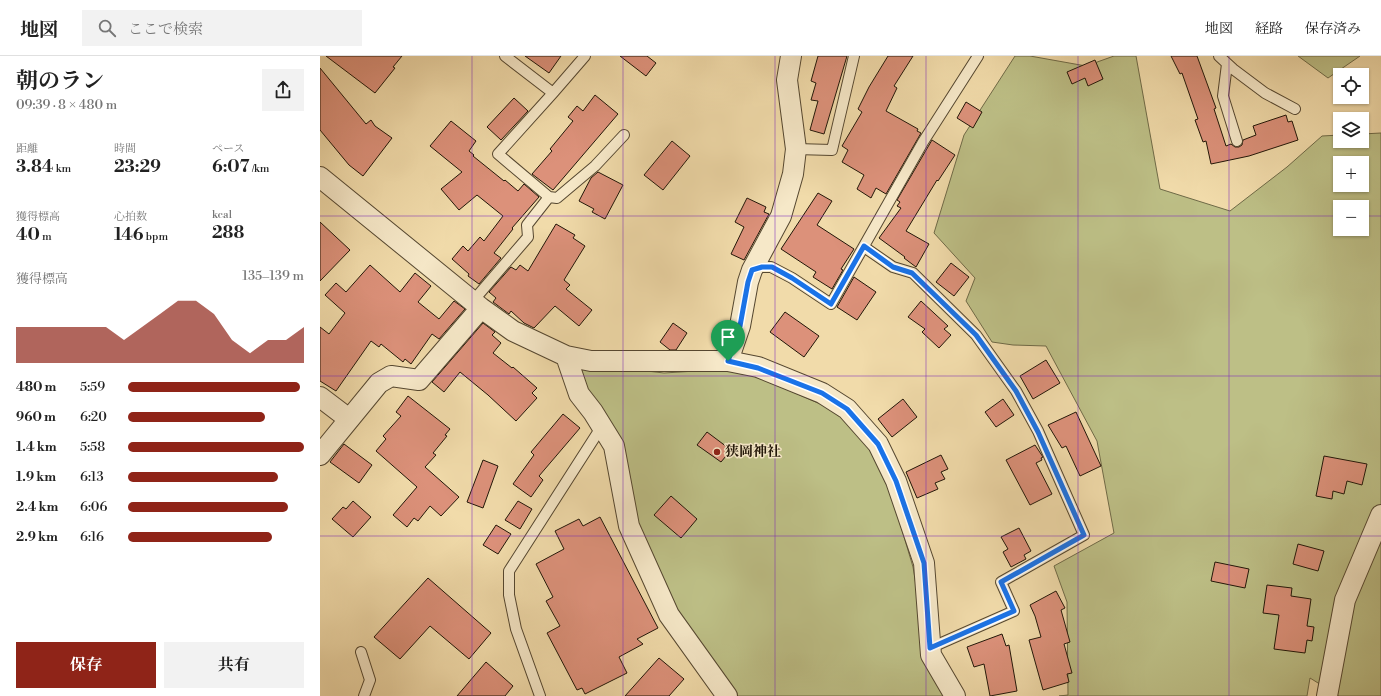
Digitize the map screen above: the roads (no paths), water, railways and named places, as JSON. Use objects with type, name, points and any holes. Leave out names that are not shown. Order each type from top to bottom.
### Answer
[{"type":"street","points":[[728,361],[740,326],[748,282],[752,270],[781,216],[793,174],[796,149],[787,80],[792,56]]},
{"type":"street","points":[[320,177],[477,305],[513,331],[566,356],[591,361],[728,361],[758,368],[822,393],[847,409],[878,444],[896,481],[924,563],[931,655],[955,696]]},
{"type":"street","points":[[320,455],[379,383],[391,376],[419,380],[477,305]]},
{"type":"street","points":[[566,356],[579,394],[602,426],[614,446],[629,526],[669,615],[727,696]]},
{"type":"street","points":[[320,397],[349,419]]},
{"type":"street","points":[[1327,696],[1345,600],[1381,515]]},
{"type":"lane","points":[[505,56],[554,93]]},
{"type":"lane","points":[[796,149],[832,150],[854,56]]},
{"type":"lane","points":[[752,270],[762,267],[772,267],[792,278],[831,304],[923,142],[978,56]]},
{"type":"lane","points":[[1219,56],[1227,64],[1265,93],[1295,109]]},
{"type":"lane","points":[[579,58],[554,93],[498,154],[549,197],[557,198],[595,166],[624,135]]},
{"type":"lane","points":[[1227,64],[1223,96],[1237,141]]},
{"type":"lane","points":[[477,305],[528,237],[527,225],[549,197]]},
{"type":"lane","points":[[864,246],[893,267],[912,273],[976,335],[1016,391],[1038,432],[1084,535],[1001,582],[1014,611],[930,648]]},
{"type":"lane","points":[[540,696],[516,629],[509,595],[509,571],[602,426]]},
{"type":"lane","points":[[361,652],[370,680],[364,696]]},
{"type":"place","name":"狭岡神社","points":[[717,452]]}]
